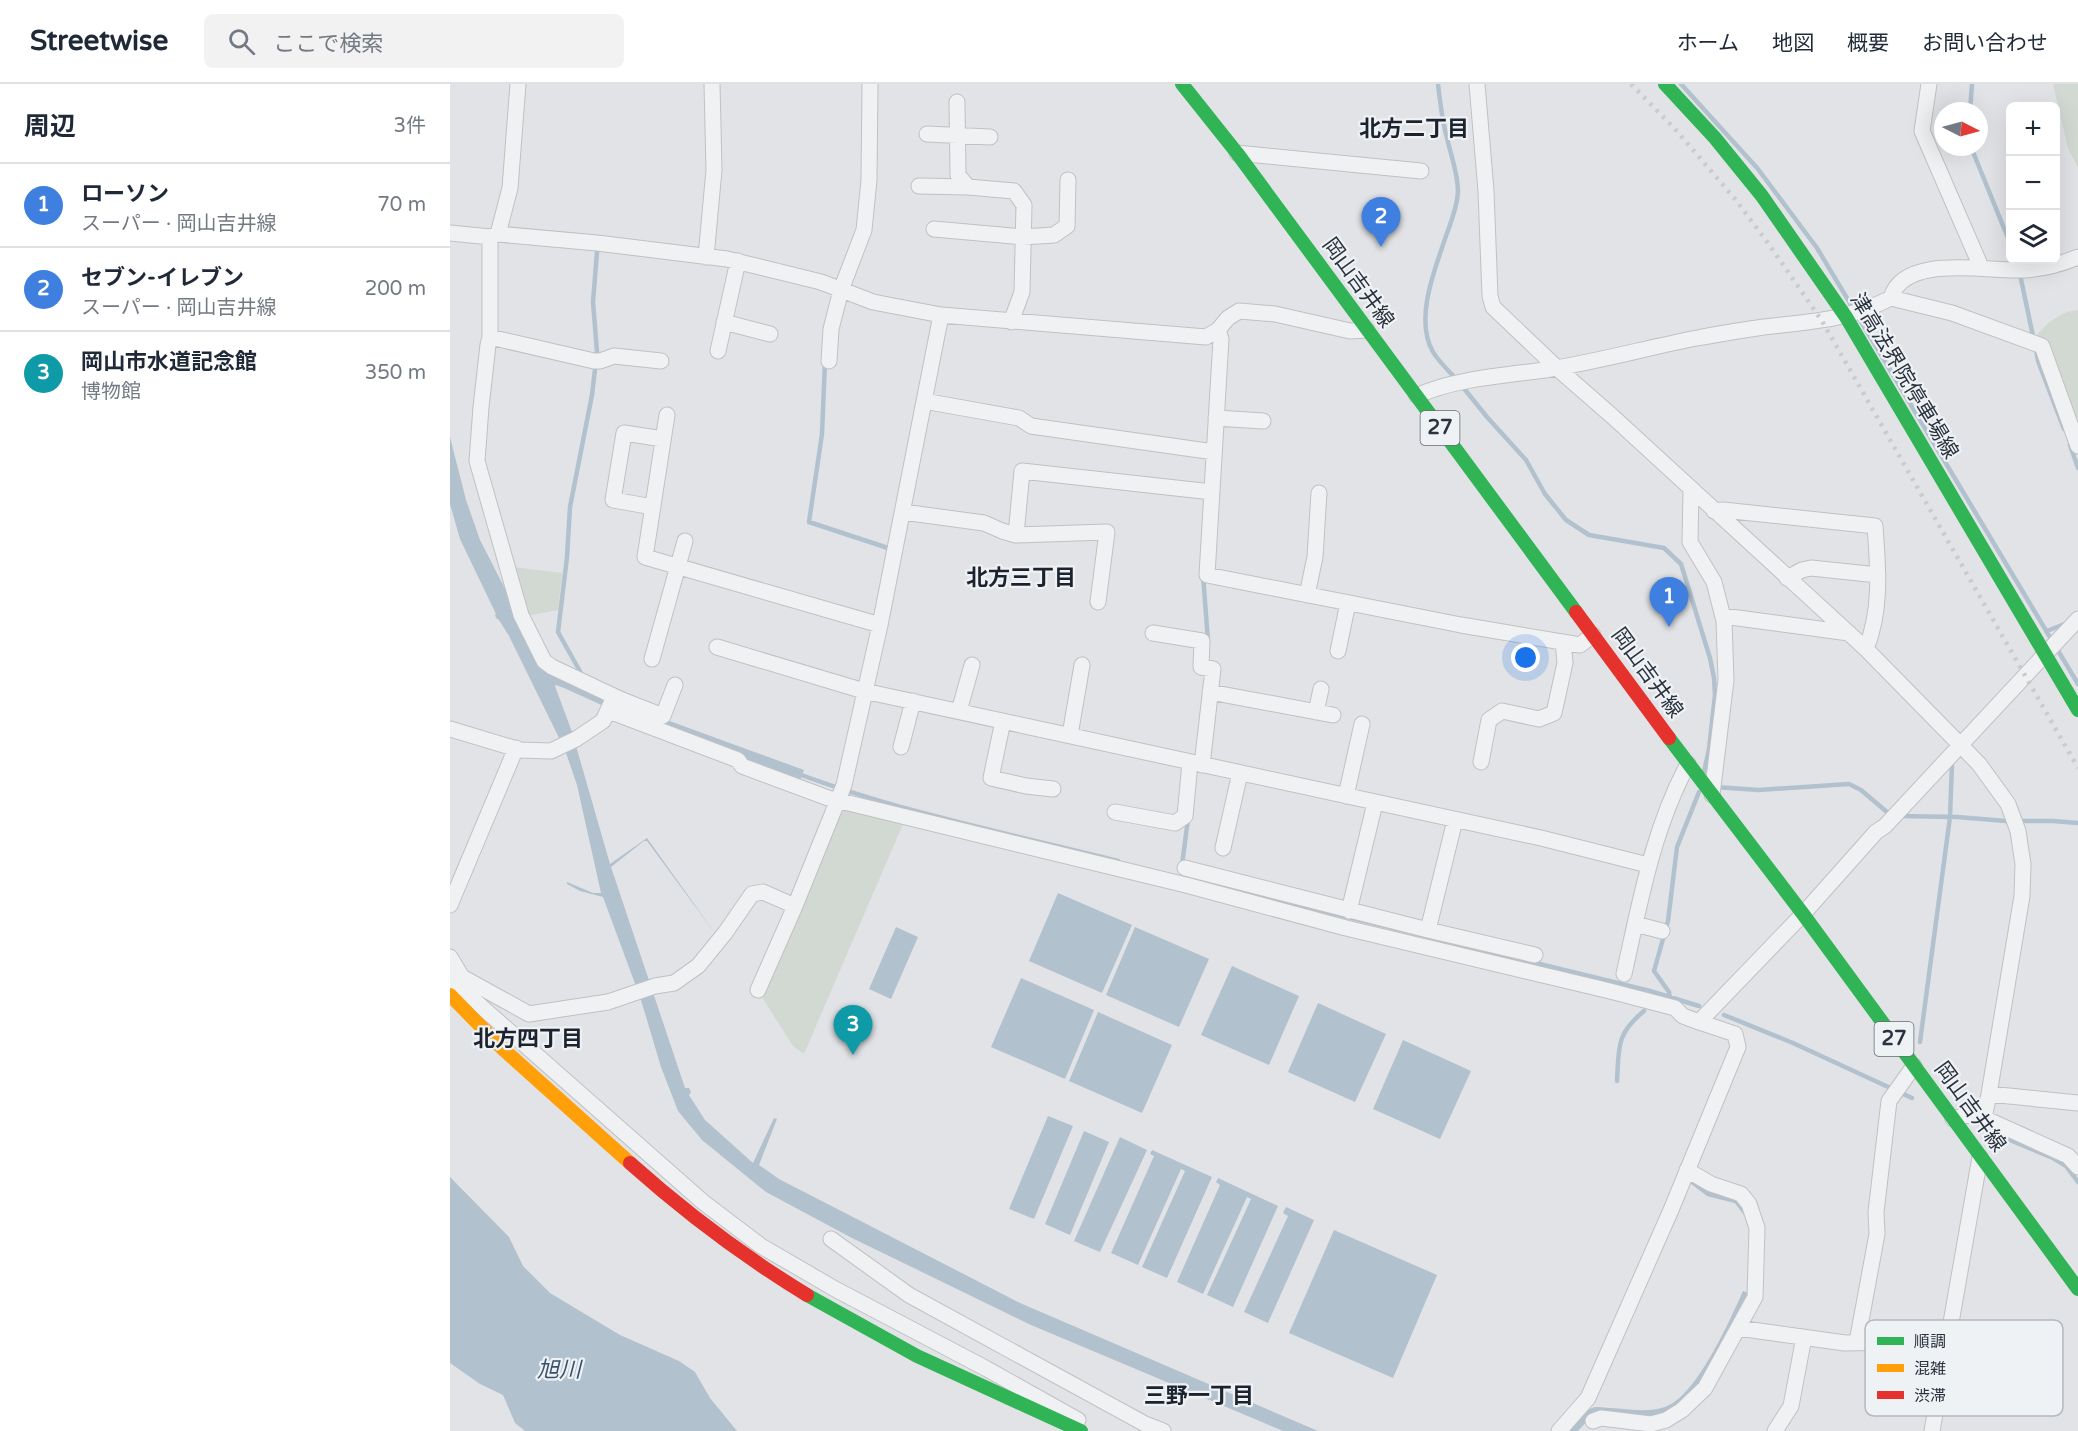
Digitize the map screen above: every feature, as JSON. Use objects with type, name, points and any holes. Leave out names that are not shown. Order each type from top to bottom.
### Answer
[{"type":"main road","name":"岡山吉井線","points":[[1182,84],[1237,153],[1692,769],[1711,790],[2078,1289]]},
{"type":"main road","name":"津高法界院停車場線","points":[[1665,84],[1714,136],[1813,267],[1854,314],[2051,648],[2078,710]]},
{"type":"main road","points":[[454,984],[503,1048],[659,1189],[757,1265],[836,1313],[917,1356],[1082,1431]]},
{"type":"street","points":[[518,84],[510,188],[494,236],[490,337],[477,461],[521,615],[544,661],[552,668],[580,682],[612,704],[738,760],[742,766],[828,798],[841,793],[1220,886],[1350,911],[1535,955]]},
{"type":"street","points":[[706,257],[714,170],[712,84]]},
{"type":"street","points":[[829,361],[831,329],[841,290],[864,230],[869,180],[870,84]]},
{"type":"street","points":[[1477,84],[1486,191],[1490,296],[1493,307],[1866,649],[1960,744],[2008,804],[2023,864],[2022,896],[1984,1118]]},
{"type":"street","points":[[1929,84],[1922,131],[1981,267]]},
{"type":"street","points":[[957,102],[958,175],[968,187]]},
{"type":"street","points":[[927,134],[990,137]]},
{"type":"street","points":[[1237,153],[1421,171]]},
{"type":"street","points":[[934,229],[1023,237],[1054,235],[1067,226],[1068,180]]},
{"type":"street","points":[[919,186],[1014,191],[1024,205],[1022,292],[1011,322]]},
{"type":"street","points":[[450,233],[597,243],[738,261],[821,282],[873,302],[941,315],[1206,337],[1218,330],[1228,318],[1239,311],[1275,314],[1350,331],[1367,330]]},
{"type":"street","points":[[1892,298],[1894,287],[1910,275],[1939,269],[1981,267],[2020,270],[2063,263],[2078,257]]},
{"type":"street","points":[[718,351],[738,261]]},
{"type":"street","points":[[1417,396],[1429,390],[1460,383],[1557,368],[1697,338],[1854,314],[1892,298],[1953,313],[2042,346],[2078,446]]},
{"type":"street","points":[[758,990],[841,793],[860,690],[903,512],[941,315]]},
{"type":"street","points":[[724,322],[770,334]]},
{"type":"street","points":[[1218,330],[1221,339],[1216,418],[1210,451],[1207,575],[1580,645],[1593,635]]},
{"type":"street","points":[[490,337],[597,361],[614,356],[662,360]]},
{"type":"street","points":[[924,401],[1019,418],[1031,426],[1210,451]]},
{"type":"street","points":[[667,415],[645,557],[875,624]]},
{"type":"street","points":[[1216,418],[1263,421]]},
{"type":"street","points":[[653,507],[613,500],[624,433],[663,439]]},
{"type":"street","points":[[1016,535],[1022,471],[1208,492]]},
{"type":"street","points":[[1691,490],[1690,542],[1714,582],[1723,616],[1726,680],[1711,790]]},
{"type":"street","points":[[1307,595],[1315,557],[1319,493]]},
{"type":"street","points":[[1714,511],[1723,510],[1875,526],[1878,575],[1877,609],[1866,649]]},
{"type":"street","points":[[903,512],[984,523],[1016,535],[1107,532],[1098,602]]},
{"type":"street","points":[[652,659],[685,541]]},
{"type":"street","points":[[1787,578],[1811,568],[1878,575]]},
{"type":"street","points":[[1338,651],[1348,603]]},
{"type":"street","points":[[1723,616],[1849,633]]},
{"type":"street","points":[[1699,1022],[2078,619]]},
{"type":"street","points":[[1115,812],[1175,823],[1185,816],[1213,669],[1201,667],[1202,641],[1153,633]]},
{"type":"street","points":[[1481,762],[1489,720],[1502,711],[1539,719],[1554,713],[1565,663],[1563,642]]},
{"type":"street","points":[[717,647],[860,690],[1541,838],[1648,865]]},
{"type":"street","points":[[959,711],[972,664]]},
{"type":"street","points":[[1070,735],[1082,665]]},
{"type":"street","points":[[450,729],[516,748],[551,751],[576,739],[603,721],[612,704],[622,700],[663,716],[675,685]]},
{"type":"street","points":[[1316,712],[1321,689]]},
{"type":"street","points":[[1210,692],[1332,715]]},
{"type":"street","points":[[901,747],[913,701]]},
{"type":"street","points":[[1003,721],[991,778],[1053,789]]},
{"type":"street","points":[[1346,796],[1362,724]]},
{"type":"street","points":[[450,905],[516,748]]},
{"type":"street","points":[[1624,974],[1648,865],[1679,782],[1692,769]]},
{"type":"street","points":[[1223,848],[1240,773]]},
{"type":"street","points":[[1350,911],[1376,803]]},
{"type":"street","points":[[1428,930],[1455,820]]},
{"type":"street","points":[[1185,868],[1220,886],[1346,928],[1675,1008],[1683,1016],[1735,1034],[1738,1047],[1671,1210],[1586,1400],[1559,1431]]},
{"type":"street","points":[[454,984],[529,1014],[608,1002],[655,986],[674,983],[698,966],[725,933],[752,894],[763,892],[795,906]]},
{"type":"street","points":[[1635,924],[1662,931]]},
{"type":"street","points":[[450,957],[454,984],[703,1202],[761,1246],[835,1289],[987,1368],[1079,1420],[1082,1431]]},
{"type":"street","points":[[1857,1342],[1876,1233],[1876,1212],[1889,1101],[1914,1066]]},
{"type":"street","points":[[1989,1094],[2078,1103]]},
{"type":"street","points":[[1953,1119],[1967,1115],[1984,1118],[2068,1156],[2078,1167]]},
{"type":"street","points":[[1952,1320],[1980,1157]]},
{"type":"street","points":[[1586,1400],[1587,1426],[1601,1418],[1651,1424],[1666,1420],[1682,1410],[1705,1388],[1755,1298],[1757,1228],[1749,1204],[1741,1194],[1711,1184],[1687,1170]]},
{"type":"street","points":[[831,1239],[909,1295],[1145,1424],[1163,1431]]},
{"type":"street","points":[[1738,1329],[1865,1342]]},
{"type":"street","points":[[1775,1431],[1791,1406],[1804,1337]]},
{"type":"street","points":[[1932,1431],[1935,1416]]},
{"type":"shaded area","points":[[2053,84],[2078,84],[2078,168],[2068,148],[2060,114],[2060,102],[2057,102]]},
{"type":"shaded area","points":[[2078,310],[2078,437],[2048,347],[2036,336],[2055,318]]},
{"type":"shaded area","points":[[513,567],[562,573],[558,610],[526,616]]},
{"type":"shaded area","points":[[842,809],[903,824],[804,1054],[793,1046],[760,994]]},
{"type":"water","points":[[450,437],[466,500],[480,540],[541,659],[623,704],[804,770],[800,780],[555,686],[572,732],[610,864],[647,838],[717,936],[647,841],[611,867],[685,1088],[689,1088],[691,1092],[689,1095],[705,1120],[753,1163],[774,1118],[777,1119],[759,1165],[779,1179],[1020,1303],[1318,1431],[1283,1431],[1031,1325],[852,1238],[766,1192],[702,1140],[678,1111],[603,897],[580,891],[567,884],[567,882],[593,893],[601,893],[577,785],[565,750],[509,636],[496,618],[460,539],[450,504]]},
{"type":"water","points":[[1058,893],[1132,925],[1102,993],[1029,961]]},
{"type":"water","points":[[896,927],[918,937],[891,999],[869,989]]},
{"type":"water","points":[[1135,927],[1209,959],[1179,1027],[1106,995]]},
{"type":"water","points":[[1232,966],[1299,996],[1269,1065],[1201,1035]]},
{"type":"water","points":[[1021,978],[1094,1010],[1065,1079],[991,1047]]},
{"type":"water","points":[[1318,1003],[1386,1034],[1355,1102],[1288,1072]]},
{"type":"water","points":[[1098,1012],[1172,1045],[1142,1113],[1069,1081]]},
{"type":"water","points":[[1403,1040],[1471,1071],[1440,1139],[1373,1109]]},
{"type":"water","points":[[1048,1116],[1073,1126],[1034,1219],[1009,1209]]},
{"type":"water","points":[[1084,1131],[1109,1142],[1070,1235],[1045,1224]]},
{"type":"water","points":[[1120,1137],[1147,1150],[1100,1252],[1074,1241]]},
{"type":"water","points":[[1152,1150],[1212,1177],[1167,1278],[1142,1267],[1185,1171],[1181,1169],[1138,1265],[1111,1253],[1154,1156],[1150,1154]]},
{"type":"water","name":"旭川","points":[[450,1177],[509,1237],[523,1266],[550,1293],[620,1335],[679,1361],[695,1372],[710,1398],[737,1431],[525,1431],[515,1423],[503,1395],[480,1384],[450,1363]]},
{"type":"water","points":[[1218,1178],[1278,1206],[1233,1307],[1207,1295],[1251,1199],[1247,1197],[1203,1294],[1177,1282],[1220,1185],[1216,1182]]},
{"type":"water","points":[[1286,1207],[1314,1220],[1268,1323],[1244,1312],[1288,1216],[1283,1213]]},
{"type":"water","points":[[1334,1230],[1437,1275],[1393,1378],[1289,1333]]},
{"type":"water","points":[[1743,1291],[1752,1294],[1703,1381],[1665,1418],[1588,1420],[1578,1431],[1565,1431],[1581,1415],[1594,1407],[1652,1410],[1665,1407],[1677,1400],[1700,1374],[1711,1356]]},
{"type":"waterway","points":[[1438,84],[1442,118],[1456,171],[1458,192],[1454,215],[1428,294],[1425,325],[1433,352],[1457,380]]},
{"type":"waterway","points":[[1681,84],[1758,169],[1817,248],[2078,684]]},
{"type":"waterway","points":[[1971,102],[1972,84]]},
{"type":"waterway","points":[[1975,156],[2006,233]]},
{"type":"waterway","points":[[582,675],[558,632],[570,507],[592,395],[597,352],[593,302],[597,252]]},
{"type":"waterway","points":[[2018,264],[2034,341]]},
{"type":"waterway","points":[[2036,349],[2038,361],[2064,429]]},
{"type":"waterway","points":[[825,361],[822,434],[809,522],[891,549],[890,551]]},
{"type":"waterway","points":[[1462,386],[1526,460],[1545,494],[1566,520],[1589,535],[1664,548],[1681,564],[1714,678],[1715,695],[1704,772]]},
{"type":"waterway","points":[[2070,445],[2078,468]]},
{"type":"waterway","points":[[1203,575],[1208,641]]},
{"type":"waterway","points":[[2047,631],[2067,623]]},
{"type":"waterway","points":[[1920,1042],[1950,817],[1952,763]]},
{"type":"waterway","points":[[796,773],[915,811],[1118,861]]},
{"type":"waterway","points":[[1715,787],[1759,790],[1849,784],[1861,790],[1887,812],[1892,813]]},
{"type":"waterway","points":[[1670,998],[1669,992],[1654,971],[1668,921],[1677,847],[1699,792]]},
{"type":"waterway","points":[[1900,816],[2078,823]]},
{"type":"waterway","points":[[1182,865],[1188,819]]},
{"type":"waterway","points":[[1201,881],[1650,991],[1699,1006]]},
{"type":"waterway","points":[[1617,1081],[1619,1050],[1624,1034],[1644,1011]]},
{"type":"waterway","points":[[1724,1015],[1793,1043],[1912,1098]]},
{"type":"waterway","points":[[1986,1130],[2053,1158],[2066,1166],[2078,1182]]},
{"type":"waterway","points":[[1691,1181],[1708,1194],[1736,1201],[1746,1214]]},
{"type":"railway","points":[[1631,84],[1675,129],[1735,199],[1822,321],[2078,768]]},
{"type":"traffic: fast","points":[[1182,84],[1237,153],[1576,612]]},
{"type":"traffic: fast","points":[[1665,84],[1715,138],[1762,196],[1846,317],[2078,710]]},
{"type":"traffic: fast","points":[[1669,738],[1803,914],[2078,1289]]},
{"type":"traffic: fast","points":[[807,1295],[917,1356],[1081,1431]]},
{"type":"traffic: slow","points":[[450,995],[503,1049],[630,1163]]},
{"type":"traffic: jam","points":[[1576,612],[1669,738]]},
{"type":"traffic: jam","points":[[630,1163],[716,1233],[807,1295]]},
{"type":"place","name":"セブン-イレブン","points":[[1381,247]]},
{"type":"place","name":"ローソン","points":[[1669,627]]},
{"type":"place","name":"岡山市水道記念館","points":[[853,1055]]},
{"type":"district","name":"北方二丁目","points":[[1414,129]]},
{"type":"district","name":"北方三丁目","points":[[1021,578]]},
{"type":"district","name":"北方四丁目","points":[[528,1039]]},
{"type":"district","name":"三野一丁目","points":[[1199,1396]]}]
